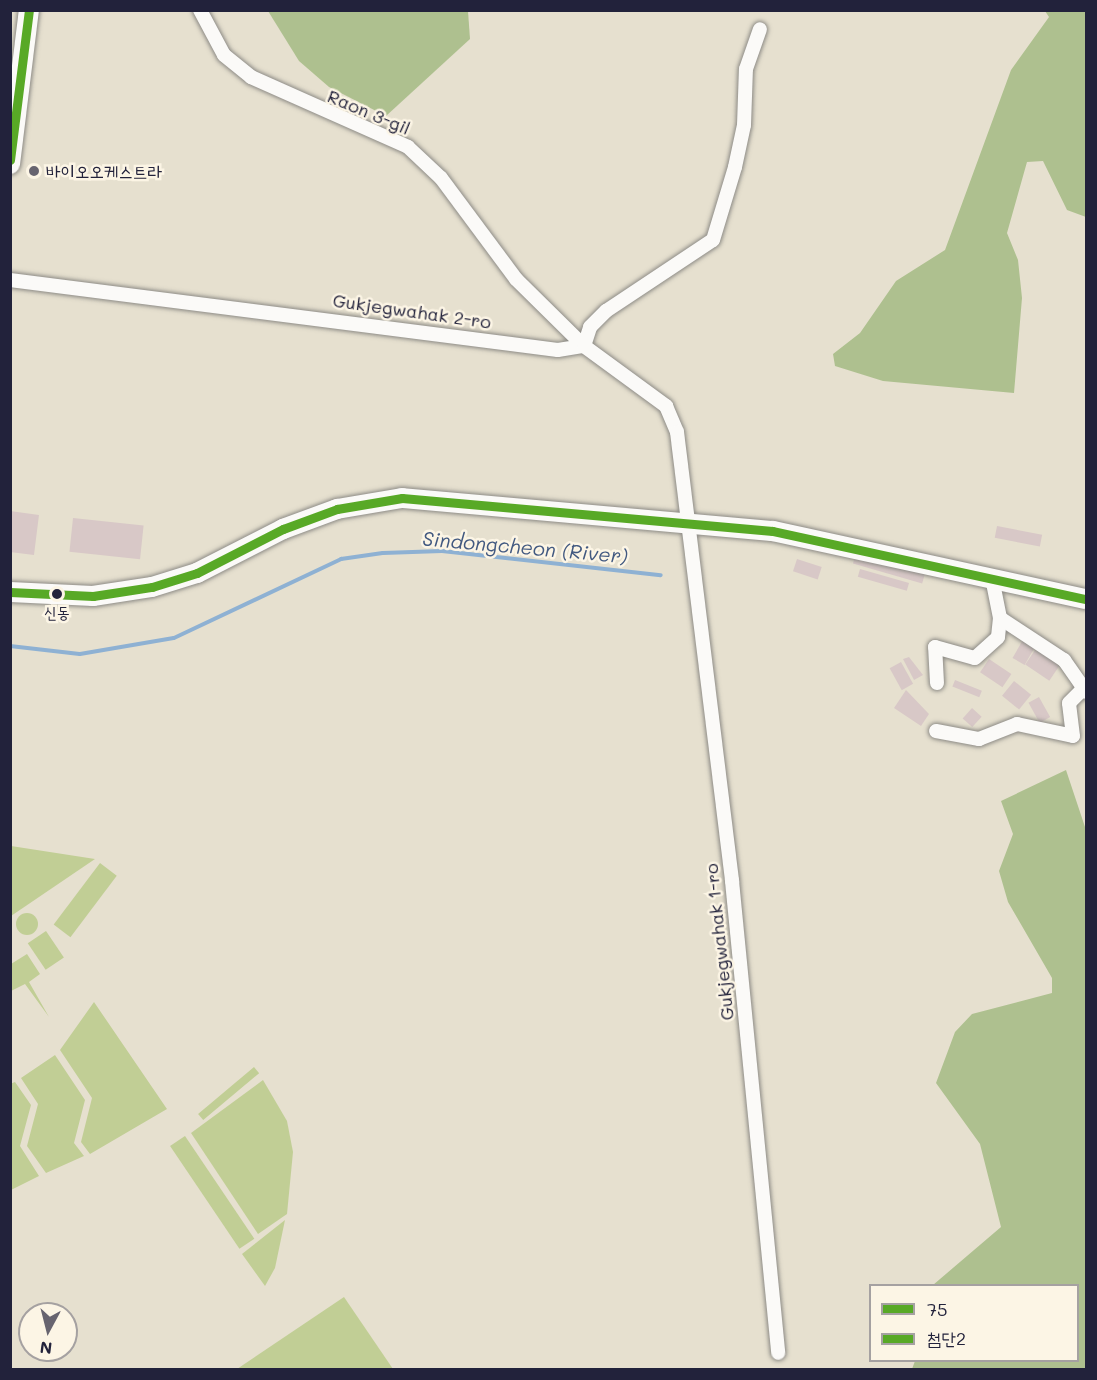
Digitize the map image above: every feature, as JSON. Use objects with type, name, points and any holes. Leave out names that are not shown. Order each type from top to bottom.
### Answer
[{"type":"main road","points":[[10,164],[29,10]]},
{"type":"main road","points":[[10,592],[93,596],[152,587],[197,573],[326,513],[402,498],[688,527],[773,531],[847,543],[1086,599]]},
{"type":"street","name":"Raon 3-gil","points":[[200,10],[219,48],[251,77],[408,147],[441,178],[516,279],[584,346]]},
{"type":"street","points":[[688,527],[677,432],[666,406],[584,346],[590,327],[606,311],[712,240],[735,167],[744,125],[746,69],[760,29]]},
{"type":"street","name":"Gukjegwahak 2-ro","points":[[10,280],[558,350],[584,346]]},
{"type":"street","name":"Gukjegwahak 1-ro","points":[[688,527],[732,881],[778,1353]]},
{"type":"street","points":[[937,683],[935,647],[975,658],[998,637],[1000,618],[992,578]]},
{"type":"street","points":[[936,731],[979,739],[1017,724],[1073,736],[1069,703],[1084,691],[1064,660],[1000,618]]},
{"type":"green space","points":[[268,11],[468,11],[470,39],[386,116],[329,87],[299,61]]},
{"type":"green space","points":[[1045,11],[1086,11],[1086,217],[1067,210],[1043,161],[1027,162],[1007,233],[1018,260],[1022,298],[1014,393],[883,381],[835,366],[833,354],[860,333],[896,281],[945,250],[1011,70],[1049,17]]},
{"type":"green space","points":[[1066,770],[1086,830],[1086,1369],[912,1369],[915,1362],[1079,1362],[1079,1284],[934,1284],[1001,1227],[980,1144],[936,1083],[955,1032],[972,1014],[1052,993],[1052,978],[1008,902],[999,871],[1013,834],[1001,801]]},
{"type":"green space","points":[[11,846],[95,859],[11,916]]},
{"type":"green space","points":[[100,863],[117,876],[70,937],[54,924]]},
{"type":"green space","points":[[27,913],[35,916],[38,924],[35,932],[27,935],[19,932],[16,924],[19,916]]},
{"type":"green space","points":[[46,931],[64,958],[46,970],[28,943]]},
{"type":"green space","points":[[27,954],[40,974],[29,982],[49,1017],[25,984],[11,991],[11,964]]},
{"type":"green space","points":[[94,1002],[167,1109],[90,1154],[81,1142],[92,1098],[60,1050]]},
{"type":"green space","points":[[55,1055],[85,1100],[74,1143],[84,1156],[46,1173],[27,1146],[38,1104],[21,1078]]},
{"type":"green space","points":[[254,1067],[259,1073],[203,1120],[198,1114]]},
{"type":"green space","points":[[263,1080],[287,1121],[293,1152],[287,1214],[258,1234],[191,1133]]},
{"type":"green space","points":[[15,1082],[31,1105],[20,1146],[39,1176],[11,1190],[10,1084]]},
{"type":"green space","points":[[185,1136],[254,1239],[239,1249],[170,1146]]},
{"type":"green space","points":[[285,1220],[275,1268],[265,1286],[242,1254]]},
{"type":"green space","points":[[344,1297],[393,1369],[237,1369]]},
{"type":"building","points":[[10,511],[39,515],[34,555],[10,552]]},
{"type":"building","points":[[73,518],[144,525],[140,559],[69,552]]},
{"type":"building","points":[[997,526],[1042,535],[1040,547],[995,538]]},
{"type":"building","points":[[856,553],[925,573],[922,583],[853,564]]},
{"type":"building","points":[[797,559],[822,567],[818,579],[793,571]]},
{"type":"building","points":[[860,569],[909,583],[907,591],[858,577]]},
{"type":"building","points":[[1024,638],[1036,645],[1025,665],[1012,658]]},
{"type":"building","points":[[1037,647],[1061,663],[1049,681],[1025,664]]},
{"type":"building","points":[[909,657],[923,675],[914,680],[903,659]]},
{"type":"building","points":[[989,659],[1011,674],[1002,687],[980,672]]},
{"type":"building","points":[[901,662],[913,684],[902,690],[890,668]]},
{"type":"building","points":[[955,680],[982,691],[979,697],[952,686]]},
{"type":"building","points":[[1014,681],[1031,695],[1019,710],[1002,696]]},
{"type":"building","points":[[906,690],[929,714],[921,726],[894,708]]},
{"type":"building","points":[[1039,697],[1050,717],[1040,723],[1029,703]]},
{"type":"building","points":[[972,708],[982,717],[972,727],[963,718]]},
{"type":"waterway","name":"Sindongcheon (River)","points":[[10,646],[80,654],[174,638],[341,559],[383,553],[442,551],[661,575]]},
{"type":"transit line","name":"첨단2","points":[[10,160],[29,10]]},
{"type":"transit line","name":"75","points":[[10,592],[93,596],[152,587],[197,573],[283,529],[337,509],[402,498],[773,531],[1086,599]]},
{"type":"place","name":"바이오오케스트라","points":[[34,171]]},
{"type":"place","name":"신동","points":[[57,594]]}]
